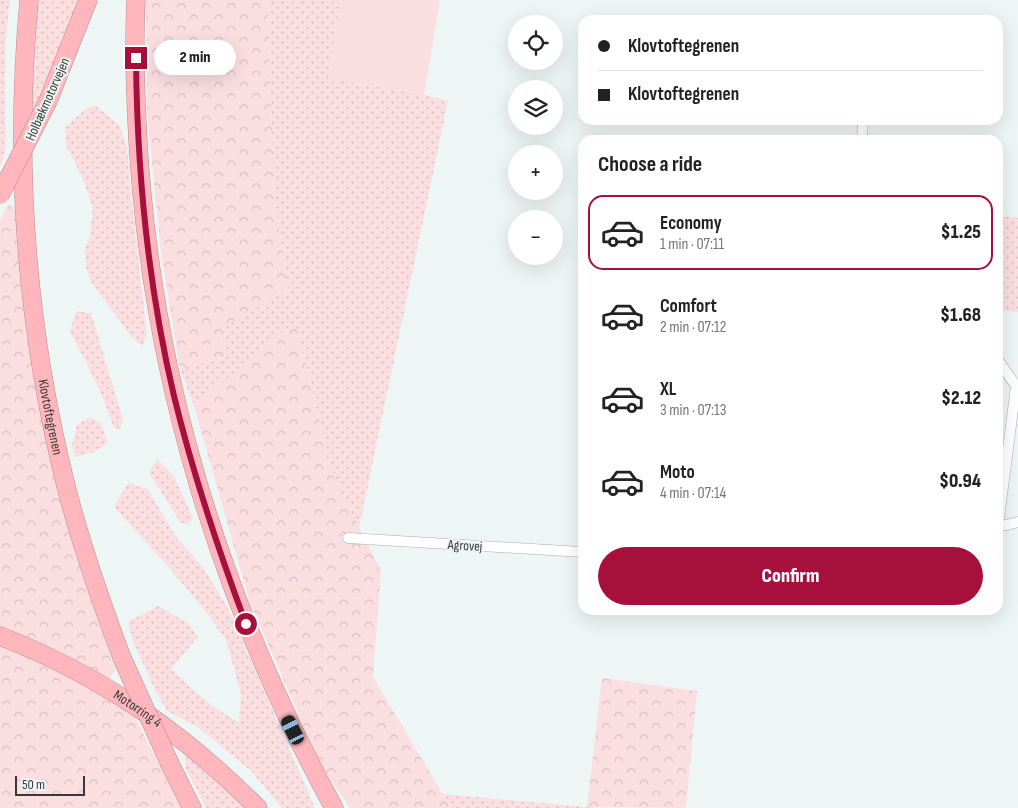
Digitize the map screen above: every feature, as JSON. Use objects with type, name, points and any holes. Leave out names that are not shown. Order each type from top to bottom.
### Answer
[{"type":"highway","name":"Klovtoftegrenen","points":[[29,0],[23,93],[24,198],[30,282],[39,355],[53,430],[66,487],[100,599],[122,658],[192,808]]},
{"type":"highway","name":"Holbækmotorvejen","points":[[0,195],[48,101],[88,0]]},
{"type":"highway","points":[[136,0],[136,104],[143,202],[152,278],[174,396],[208,516],[246,624],[286,716],[334,808]]},
{"type":"highway","name":"Motorring 4","points":[[0,636],[30,648],[116,692],[169,728],[226,776],[258,808]]},
{"type":"street","points":[[1003,367],[1016,386],[1003,488]]},
{"type":"street","points":[[1003,526],[1018,522]]},
{"type":"street","name":"Agrovej","points":[[348,538],[578,552]]},
{"type":"green space","points":[[0,0],[10,0],[6,52],[6,144],[0,166]]},
{"type":"green space","points":[[38,0],[79,0],[61,49],[34,109],[31,109]]},
{"type":"green space","points":[[146,0],[268,0],[274,194],[288,290],[223,327],[223,358],[180,368],[161,253],[147,111]]},
{"type":"green space","points":[[268,0],[341,0],[328,78],[448,101],[359,528],[334,478],[295,323],[194,406],[180,368],[223,358],[222,327],[288,290],[274,194]]},
{"type":"green space","points":[[341,0],[440,0],[424,95],[328,78]]},
{"type":"green space","points":[[95,105],[120,126],[127,147],[147,334],[142,346],[131,336],[91,282],[86,266],[85,248],[90,236],[93,208],[83,179],[66,145],[65,128],[83,111]]},
{"type":"green space","points":[[9,204],[15,207],[24,310],[44,432],[77,559],[115,671],[109,679],[72,658],[0,627],[0,220]]},
{"type":"green space","points":[[1003,216],[1018,218],[1018,312],[1003,310]]},
{"type":"green space","points":[[76,311],[91,313],[123,419],[120,429],[114,428],[94,379],[70,332]]},
{"type":"green space","points":[[295,322],[334,478],[381,571],[373,677],[451,808],[350,808],[320,763],[250,603],[194,406]]},
{"type":"green space","points":[[90,417],[101,423],[108,443],[94,452],[75,457],[72,445],[77,425]]},
{"type":"green space","points":[[157,459],[174,476],[193,518],[189,524],[181,523],[149,473]]},
{"type":"green space","points":[[128,483],[148,489],[174,534],[204,569],[228,608],[315,808],[282,808],[251,771],[198,727],[167,711],[134,644],[128,622],[158,606],[188,623],[198,637],[171,669],[212,705],[239,722],[241,694],[226,640],[203,608],[114,507]]},
{"type":"green space","points":[[0,642],[28,653],[130,708],[182,808],[0,808]]},
{"type":"green space","points":[[602,678],[697,691],[686,808],[587,807]]},
{"type":"green space","points":[[186,753],[247,808],[206,808],[185,767]]},
{"type":"green space","points":[[442,794],[587,807],[598,808],[451,808]]},
{"type":"route","points":[[136,58],[136,104],[145,225],[152,278],[174,396],[212,530],[246,624]]}]
